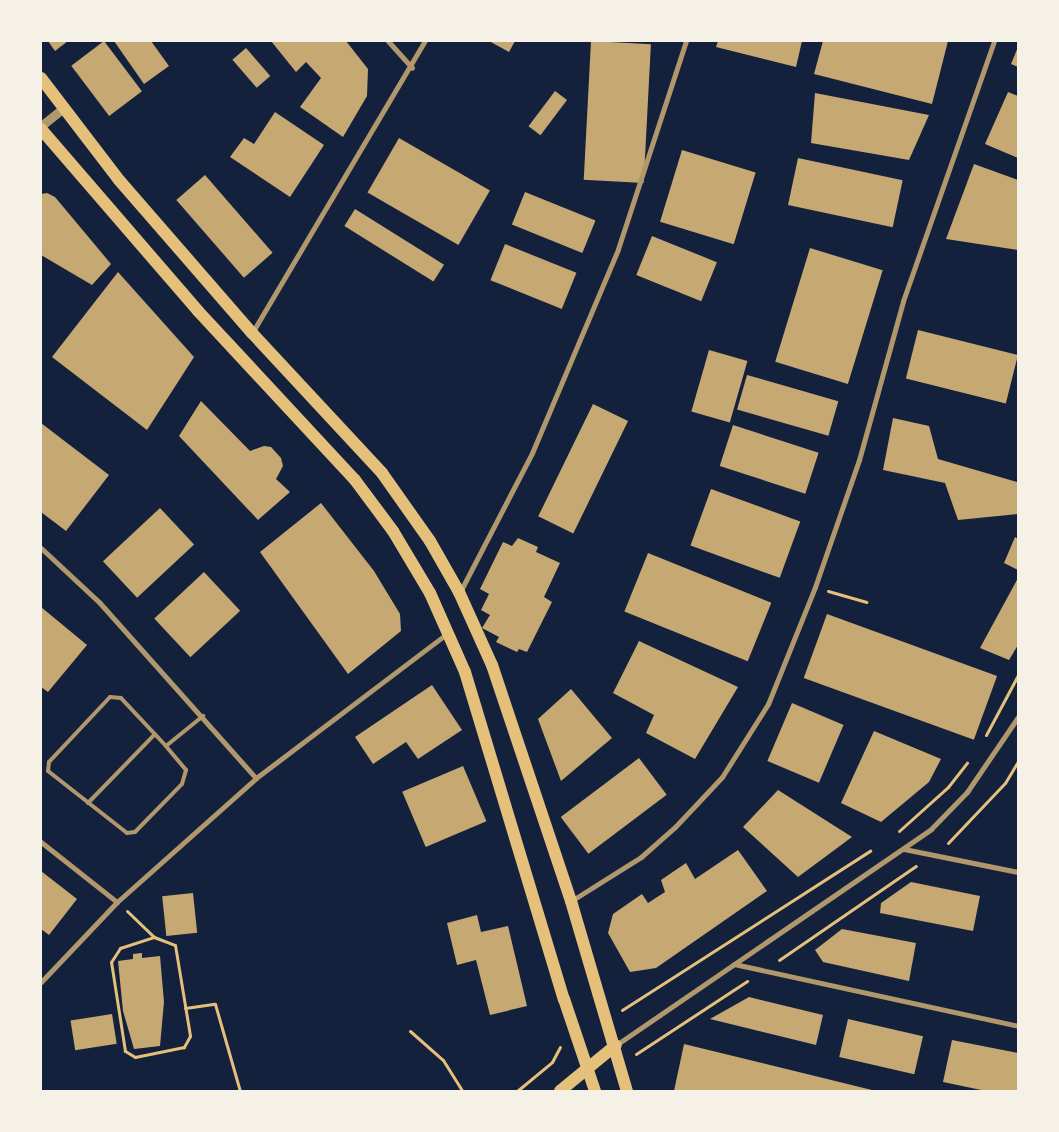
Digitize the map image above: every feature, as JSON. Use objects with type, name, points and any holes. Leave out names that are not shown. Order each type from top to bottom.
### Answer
[{"type":"main road","points":[[41,78],[119,180],[252,334],[393,488],[430,541],[460,592],[495,674],[571,901],[616,1045],[626,1091]]},
{"type":"main road","points":[[41,128],[198,311],[355,480],[393,531],[430,593],[449,632],[484,729],[564,999],[595,1091]]},
{"type":"main road","points":[[560,1091],[616,1045]]},
{"type":"street","points":[[388,41],[412,68]]},
{"type":"street","points":[[252,334],[412,68],[425,41]]},
{"type":"street","points":[[460,592],[532,453],[618,249],[686,41]]},
{"type":"street","points":[[571,901],[641,857],[675,828],[722,777],[768,704],[815,587],[859,460],[924,238],[994,41]]},
{"type":"street","points":[[41,128],[64,108]]},
{"type":"street","points":[[41,548],[99,602],[203,716],[256,778]]},
{"type":"street","points":[[41,982],[117,902],[256,778],[449,632]]},
{"type":"street","points":[[616,1045],[931,829],[967,792],[1018,717]]},
{"type":"street","points":[[41,842],[117,902]]},
{"type":"street","points":[[904,849],[1018,872]]},
{"type":"street","points":[[734,964],[1018,1026]]},
{"type":"lane","points":[[110,697],[121,698],[155,734],[186,770],[185,778],[182,784],[143,828],[127,833],[50,776],[49,762],[110,697]]},
{"type":"lane","points":[[166,746],[203,716]]},
{"type":"lane","points":[[88,803],[155,734]]},
{"type":"path","points":[[815,587],[866,602]]},
{"type":"path","points":[[985,738],[1018,675]]},
{"type":"path","points":[[894,835],[948,787],[969,760]]},
{"type":"path","points":[[886,889],[932,855],[972,820],[1005,783],[1018,760]]},
{"type":"path","points":[[623,1012],[872,850]]},
{"type":"path","points":[[117,902],[154,937],[175,945],[190,1036],[184,1047],[134,1058],[125,1051],[110,962],[120,948],[154,937]]},
{"type":"path","points":[[185,1008],[215,1004],[240,1091]]},
{"type":"path","points":[[410,1032],[442,1060],[461,1091]]},
{"type":"path","points":[[517,1091],[552,1062]]},
{"type":"building","points":[[48,41],[68,41],[55,51]]},
{"type":"building","points":[[104,41],[142,91],[109,116],[71,66]]},
{"type":"building","points":[[114,41],[151,41],[169,66],[144,84]]},
{"type":"building","points":[[271,41],[346,41],[368,69],[367,96],[343,137],[300,107],[321,78],[306,62],[296,72]]},
{"type":"building","points":[[489,41],[515,41],[509,52]]},
{"type":"building","points":[[591,41],[651,44],[644,183],[584,180]]},
{"type":"building","points":[[718,41],[802,41],[796,67],[716,47]]},
{"type":"building","points":[[823,41],[948,41],[932,104],[814,74]]},
{"type":"building","points":[[1018,47],[1018,67],[1011,64]]},
{"type":"building","points":[[246,48],[270,76],[257,88],[232,60]]},
{"type":"building","points":[[555,91],[567,100],[540,135],[529,126]]},
{"type":"building","points":[[1008,92],[1018,96],[1018,158],[985,144]]},
{"type":"building","points":[[815,93],[929,115],[909,160],[811,143]]},
{"type":"building","points":[[275,112],[324,145],[290,197],[230,157],[244,138],[254,144]]},
{"type":"building","points":[[399,138],[490,191],[458,245],[368,193]]},
{"type":"building","points":[[682,150],[756,173],[734,244],[660,222]]},
{"type":"building","points":[[798,158],[903,180],[893,227],[788,205]]},
{"type":"building","points":[[974,164],[1018,180],[1018,250],[946,239]]},
{"type":"building","points":[[205,175],[273,253],[244,278],[176,200]]},
{"type":"building","points":[[525,192],[595,220],[582,253],[512,224]]},
{"type":"building","points":[[47,193],[55,197],[111,264],[92,285],[41,255],[41,194]]},
{"type":"building","points":[[355,209],[444,265],[433,282],[344,226]]},
{"type":"building","points":[[652,236],[717,262],[701,301],[636,275]]},
{"type":"building","points":[[505,244],[576,273],[562,309],[490,280]]},
{"type":"building","points":[[810,248],[883,270],[848,384],[775,362]]},
{"type":"building","points":[[118,272],[194,357],[147,430],[52,357]]},
{"type":"building","points":[[918,330],[1018,355],[1006,403],[906,379]]},
{"type":"building","points":[[709,350],[747,361],[730,423],[691,412]]},
{"type":"building","points":[[747,375],[838,401],[828,436],[737,410]]},
{"type":"building","points":[[201,401],[250,451],[264,446],[271,447],[281,458],[283,466],[276,479],[290,492],[258,520],[179,436]]},
{"type":"building","points":[[593,404],[628,421],[573,533],[538,516]]},
{"type":"building","points":[[893,418],[929,426],[938,459],[1017,482],[1018,514],[958,520],[945,483],[883,470]]},
{"type":"building","points":[[41,423],[109,475],[66,531],[41,512]]},
{"type":"building","points":[[733,425],[819,453],[805,494],[720,466]]},
{"type":"building","points":[[711,489],[800,521],[780,578],[690,545]]},
{"type":"building","points":[[321,503],[374,571],[400,614],[401,631],[348,674],[260,552]]},
{"type":"building","points":[[160,508],[194,545],[137,598],[103,561]]},
{"type":"building","points":[[1015,537],[1018,539],[1018,570],[1004,563]]},
{"type":"building","points":[[518,538],[538,547],[536,552],[560,563],[544,597],[552,602],[527,652],[519,649],[517,652],[496,642],[499,637],[482,628],[490,615],[481,610],[489,594],[480,589],[503,542],[512,546]]},
{"type":"building","points":[[648,553],[771,603],[748,661],[624,611]]},
{"type":"building","points":[[204,572],[240,611],[190,657],[154,618]]},
{"type":"building","points":[[1018,578],[1018,645],[1009,660],[980,648]]},
{"type":"building","points":[[41,607],[87,645],[48,692],[41,687]]},
{"type":"building","points":[[827,614],[997,676],[974,740],[804,678]]},
{"type":"building","points":[[639,641],[738,687],[695,759],[646,733],[654,715],[613,693]]},
{"type":"building","points":[[432,685],[462,730],[418,759],[406,742],[373,764],[355,737]]},
{"type":"building","points":[[571,689],[612,738],[561,781],[538,719]]},
{"type":"building","points":[[792,703],[844,725],[819,783],[767,761]]},
{"type":"building","points":[[874,731],[941,759],[929,782],[881,822],[841,803]]},
{"type":"building","points":[[639,758],[667,795],[588,854],[561,817]]},
{"type":"building","points":[[463,766],[486,821],[426,847],[402,792]]},
{"type":"building","points":[[778,790],[852,837],[798,877],[743,827]]},
{"type":"building","points":[[738,850],[767,891],[656,968],[630,972],[608,933],[613,914],[642,894],[648,903],[665,892],[661,880],[686,863],[695,879]]},
{"type":"building","points":[[41,871],[77,899],[49,935],[41,929]]},
{"type":"building","points":[[911,882],[980,896],[973,931],[880,913],[881,903]]},
{"type":"building","points":[[193,893],[197,933],[166,936],[162,896]]},
{"type":"building","points":[[477,915],[481,932],[508,926],[527,1006],[490,1015],[476,960],[457,965],[447,923]]},
{"type":"building","points":[[842,929],[916,943],[909,981],[823,962],[815,950]]},
{"type":"building","points":[[142,953],[142,958],[160,956],[164,1002],[160,1046],[134,1049],[123,1011],[118,961],[133,959],[133,954]]},
{"type":"building","points":[[749,997],[823,1015],[816,1045],[710,1019]]},
{"type":"building","points":[[112,1014],[117,1044],[75,1050],[71,1021]]},
{"type":"building","points":[[848,1019],[923,1036],[914,1074],[839,1057]]},
{"type":"building","points":[[952,1040],[1018,1053],[1018,1091],[986,1091],[943,1082]]},
{"type":"building","points":[[684,1044],[872,1090],[872,1091],[674,1091]]}]
